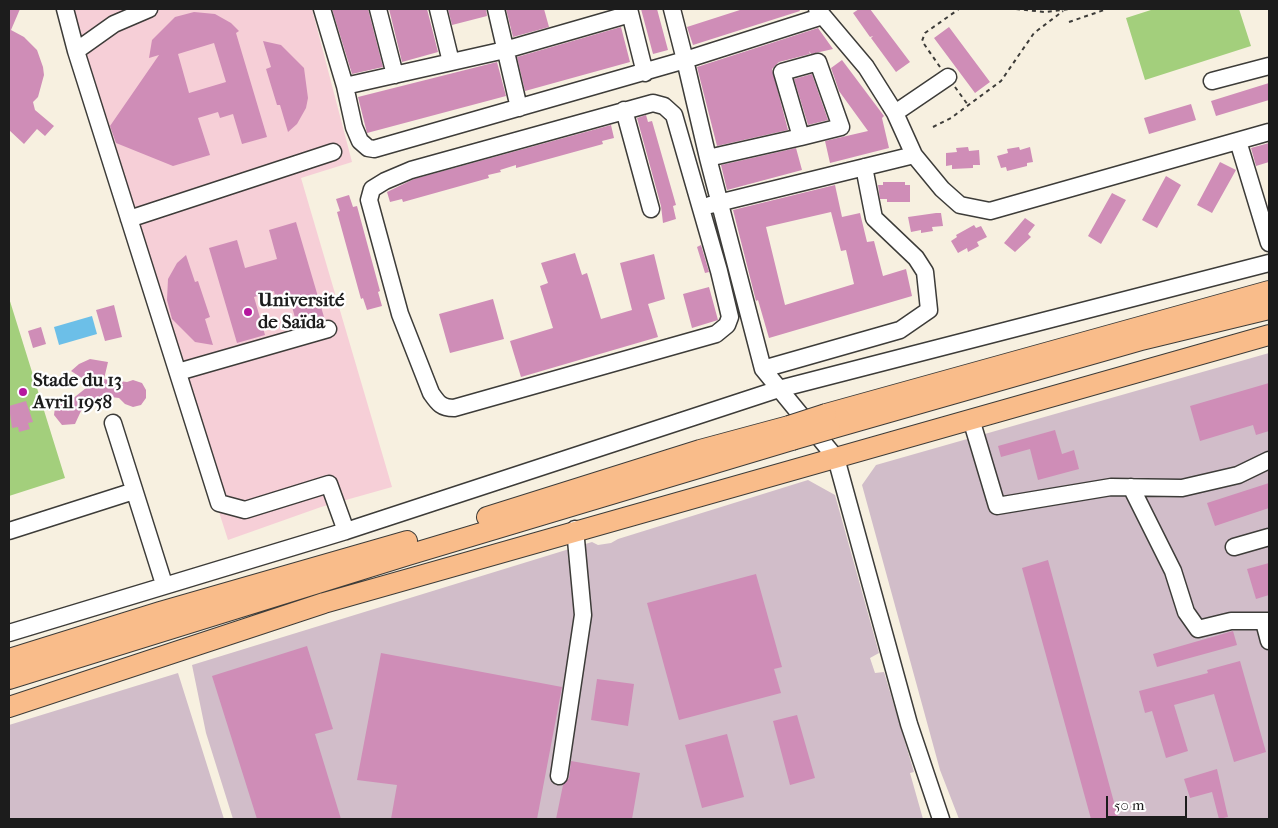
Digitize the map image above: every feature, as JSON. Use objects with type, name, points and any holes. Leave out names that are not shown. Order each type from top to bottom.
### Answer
[{"type":"main road","points":[[1137,334],[1269,285]]},
{"type":"main road","points":[[9,679],[790,433],[1137,334],[1269,291]]},
{"type":"main road","points":[[1137,334],[1269,302]]},
{"type":"main road","points":[[1137,334],[1269,309]]},
{"type":"main road","points":[[9,706],[324,602],[1269,334]]},
{"type":"main road","points":[[9,659],[160,612],[438,533],[700,450],[790,433]]},
{"type":"street","points":[[65,9],[76,51],[219,503],[245,510],[329,484],[346,530]]},
{"type":"street","points":[[76,51],[114,24],[149,9]]},
{"type":"street","points":[[322,9],[345,86],[354,127],[360,141],[368,148],[374,149],[645,73],[820,12],[866,67],[895,113],[914,155],[942,189],[960,206],[990,211],[1269,132]]},
{"type":"street","points":[[378,9],[395,74]]},
{"type":"street","points":[[438,9],[451,62]]},
{"type":"street","points":[[496,9],[518,108]]},
{"type":"street","points":[[672,9],[708,158],[763,369],[836,458],[909,724],[940,819]]},
{"type":"street","points":[[345,86],[505,50],[629,11],[645,73]]},
{"type":"street","points":[[708,158],[801,137],[841,127],[818,62],[782,72],[801,137]]},
{"type":"street","points":[[1212,81],[1269,66]]},
{"type":"street","points":[[895,113],[948,77]]},
{"type":"street","points":[[653,103],[664,106],[674,115],[730,317],[722,330],[716,334],[454,408],[445,408],[439,405],[431,393],[400,314],[369,200],[372,189],[385,180],[411,170],[624,110],[653,103]]},
{"type":"street","points":[[624,110],[651,209]]},
{"type":"street","points":[[1238,141],[1269,243]]},
{"type":"street","points":[[129,219],[333,152]]},
{"type":"street","points":[[700,208],[914,155]]},
{"type":"street","points":[[763,369],[900,330],[930,310],[925,272],[916,258],[874,218],[864,167]]},
{"type":"street","points":[[9,632],[346,530],[779,389],[1269,264]]},
{"type":"street","points":[[178,372],[328,329]]},
{"type":"street","points":[[971,419],[997,506],[1111,487],[1182,488],[1238,475],[1269,460]]},
{"type":"street","points":[[113,423],[164,584]]},
{"type":"street","points":[[1131,487],[1173,570],[1186,612],[1198,629],[1231,621],[1267,621],[1269,641]]},
{"type":"street","points":[[9,531],[134,491]]},
{"type":"street","points":[[559,776],[583,615],[575,530]]},
{"type":"street","points":[[1234,547],[1269,537]]},
{"type":"path","points":[[959,9],[925,33],[922,41],[968,105]]},
{"type":"path","points":[[1016,9],[1045,12],[1069,9]]},
{"type":"path","points":[[1069,22],[1107,9]]},
{"type":"path","points":[[933,128],[1001,81],[1034,33],[1063,11]]},
{"type":"shaded area","name":"Université de Saïda","points":[[57,9],[312,9],[352,162],[301,178],[392,487],[321,507],[228,540]]},
{"type":"shaded area","points":[[1269,353],[1269,819],[959,819],[940,770],[862,485],[876,465]]},
{"type":"shaded area","points":[[808,480],[835,495],[879,653],[870,658],[875,673],[884,672],[914,772],[910,773],[923,819],[233,819],[206,733],[192,665],[592,542],[598,545],[611,543],[618,539]]},
{"type":"shaded area","points":[[178,673],[224,819],[9,819],[9,725]]},
{"type":"green space","points":[[1154,9],[1239,9],[1251,46],[1145,80],[1126,18]]},
{"type":"green space","name":"Stade du 13 Avril 1958","points":[[9,298],[65,478],[9,496]]},
{"type":"water","points":[[92,316],[97,334],[59,345],[54,327]]},
{"type":"building","points":[[9,9],[20,9],[11,30],[24,37],[37,50],[43,67],[44,75],[38,97],[33,102],[35,110],[54,126],[45,136],[37,129],[24,144],[9,130]]},
{"type":"building","points":[[332,9],[368,9],[383,67],[352,74]]},
{"type":"building","points":[[389,9],[427,9],[438,52],[402,62]]},
{"type":"building","points":[[448,9],[486,9],[487,16],[452,25]]},
{"type":"building","points":[[506,9],[544,9],[549,27],[513,37]]},
{"type":"building","points":[[641,9],[657,9],[668,50],[653,54]]},
{"type":"building","points":[[743,9],[799,9],[800,11],[693,45],[687,27]]},
{"type":"building","points":[[859,9],[870,9],[910,62],[896,72],[871,38],[873,36],[870,37],[853,13]]},
{"type":"building","points":[[194,12],[215,14],[231,23],[239,31],[236,33],[267,137],[242,144],[233,114],[220,118],[218,112],[198,118],[210,155],[173,166],[116,143],[110,126],[159,55],[149,58],[152,40],[175,17]],"holes":[[[214,43],[226,82],[189,93],[178,54]]]},
{"type":"building","points":[[621,27],[630,62],[525,91],[517,57]]},
{"type":"building","points":[[949,27],[990,82],[975,93],[934,38]]},
{"type":"building","points":[[818,28],[833,49],[811,54],[809,51],[810,54],[779,62],[772,69],[788,130],[717,146],[697,67]]},
{"type":"building","points":[[263,41],[281,45],[304,68],[308,98],[306,108],[297,124],[288,132],[266,69],[271,67]]},
{"type":"building","points":[[842,60],[884,116],[882,118],[889,148],[830,163],[825,141],[868,131],[839,91],[831,68]]},
{"type":"building","points":[[497,62],[506,96],[367,133],[358,97]]},
{"type":"building","points":[[812,74],[828,120],[808,125],[794,79]]},
{"type":"building","points":[[1269,83],[1269,100],[1216,116],[1211,101]]},
{"type":"building","points":[[1191,104],[1196,120],[1149,134],[1144,118]]},
{"type":"building","points":[[646,115],[648,122],[652,121],[676,205],[673,206],[676,219],[663,223],[661,206],[637,118]]},
{"type":"building","points":[[611,125],[614,138],[602,141],[603,144],[516,168],[516,165],[500,170],[501,172],[488,175],[489,178],[403,202],[402,199],[390,202],[387,192],[414,179]]},
{"type":"building","points":[[1269,143],[1269,162],[1256,166],[1251,148]]},
{"type":"building","points":[[968,147],[969,151],[979,150],[980,165],[973,165],[973,168],[952,169],[952,165],[946,166],[946,153],[957,152],[956,148]]},
{"type":"building","points":[[1019,147],[1020,150],[1030,147],[1033,162],[1027,163],[1027,166],[1007,171],[1006,167],[1001,168],[997,156],[1008,153],[1007,149]]},
{"type":"building","points":[[796,148],[802,170],[727,190],[721,165]]},
{"type":"building","points":[[1220,162],[1236,170],[1212,213],[1197,205]]},
{"type":"building","points":[[1166,176],[1181,185],[1157,228],[1142,220]]},
{"type":"building","points":[[883,182],[905,182],[905,185],[910,185],[910,202],[887,202],[887,199],[880,199],[878,185],[883,185]]},
{"type":"building","points":[[835,185],[842,217],[860,213],[867,242],[874,241],[883,276],[906,269],[912,296],[769,338],[758,300],[756,301],[733,210]],"holes":[[[831,212],[841,251],[846,250],[854,284],[785,305],[766,227]]]},
{"type":"building","points":[[1112,193],[1126,200],[1101,244],[1088,236]]},
{"type":"building","points":[[349,195],[353,207],[357,206],[380,291],[378,292],[382,306],[367,310],[363,298],[361,299],[337,212],[340,211],[336,199]]},
{"type":"building","points":[[941,213],[943,226],[932,227],[933,231],[921,233],[921,230],[911,232],[908,217]]},
{"type":"building","points":[[1025,218],[1035,225],[1028,234],[1031,237],[1015,252],[1004,243]]},
{"type":"building","points":[[296,222],[324,317],[297,325],[288,292],[275,296],[274,291],[254,297],[265,335],[237,343],[209,248],[237,240],[245,268],[277,259],[269,230]]},
{"type":"building","points":[[974,225],[976,228],[981,226],[987,237],[977,242],[979,246],[968,252],[967,248],[958,253],[951,241],[957,237],[956,235]]},
{"type":"building","points":[[701,245],[709,272],[705,273],[697,247]]},
{"type":"building","points":[[575,253],[582,275],[587,273],[601,319],[632,310],[620,263],[654,254],[665,299],[648,304],[658,337],[521,377],[510,341],[553,328],[540,286],[548,283],[541,263]]},
{"type":"building","points":[[186,255],[195,282],[198,281],[210,317],[205,319],[213,345],[195,342],[172,319],[167,300],[168,279],[177,263]]},
{"type":"building","points":[[709,287],[718,320],[692,328],[683,294]]},
{"type":"building","points":[[493,299],[504,339],[450,353],[439,314]]},
{"type":"building","points":[[114,305],[122,337],[105,341],[96,310]]},
{"type":"building","points":[[41,327],[46,344],[33,348],[28,331]]},
{"type":"building","points":[[90,359],[108,362],[104,379],[127,382],[133,380],[142,383],[146,390],[146,398],[141,405],[133,407],[125,404],[119,398],[103,396],[81,411],[75,424],[62,425],[54,415],[55,407],[61,400],[71,400],[91,384],[71,371],[79,364]]},
{"type":"building","points":[[1269,383],[1269,431],[1256,435],[1253,425],[1200,441],[1190,406]]},
{"type":"building","points":[[26,401],[33,422],[28,423],[30,429],[19,432],[18,427],[12,428],[9,406]]},
{"type":"building","points":[[1055,430],[1062,454],[1074,450],[1079,469],[1038,480],[1030,449],[1001,457],[998,446]]},
{"type":"building","points":[[1269,483],[1269,508],[1215,526],[1207,503]]},
{"type":"building","points":[[1048,560],[1118,817],[1111,819],[1091,819],[1022,568]]},
{"type":"building","points":[[1269,563],[1269,595],[1256,599],[1247,569]]},
{"type":"building","points":[[756,574],[782,667],[774,669],[781,693],[679,720],[647,603]]},
{"type":"building","points":[[1233,631],[1237,645],[1157,667],[1153,654]]},
{"type":"building","points":[[307,646],[333,729],[315,734],[341,819],[257,819],[212,676]]},
{"type":"building","points":[[381,653],[562,687],[537,819],[391,819],[397,785],[357,780]]},
{"type":"building","points":[[1240,661],[1266,752],[1234,762],[1214,694],[1174,705],[1188,751],[1166,758],[1152,711],[1145,713],[1139,691],[1208,673],[1207,670]]},
{"type":"building","points":[[597,679],[634,684],[628,726],[591,720]]},
{"type":"building","points":[[797,715],[815,778],[790,785],[773,721]]},
{"type":"building","points":[[727,734],[744,797],[702,808],[685,745]]},
{"type":"building","points":[[571,761],[640,773],[632,819],[556,819],[563,785],[569,778]]},
{"type":"building","points":[[1217,769],[1228,817],[1219,819],[1212,792],[1190,798],[1184,779]]},
{"type":"place","name":"Université de Saïda","points":[[248,312]]},
{"type":"place","name":"Stade du 13 Avril 1958","points":[[23,392]]}]
